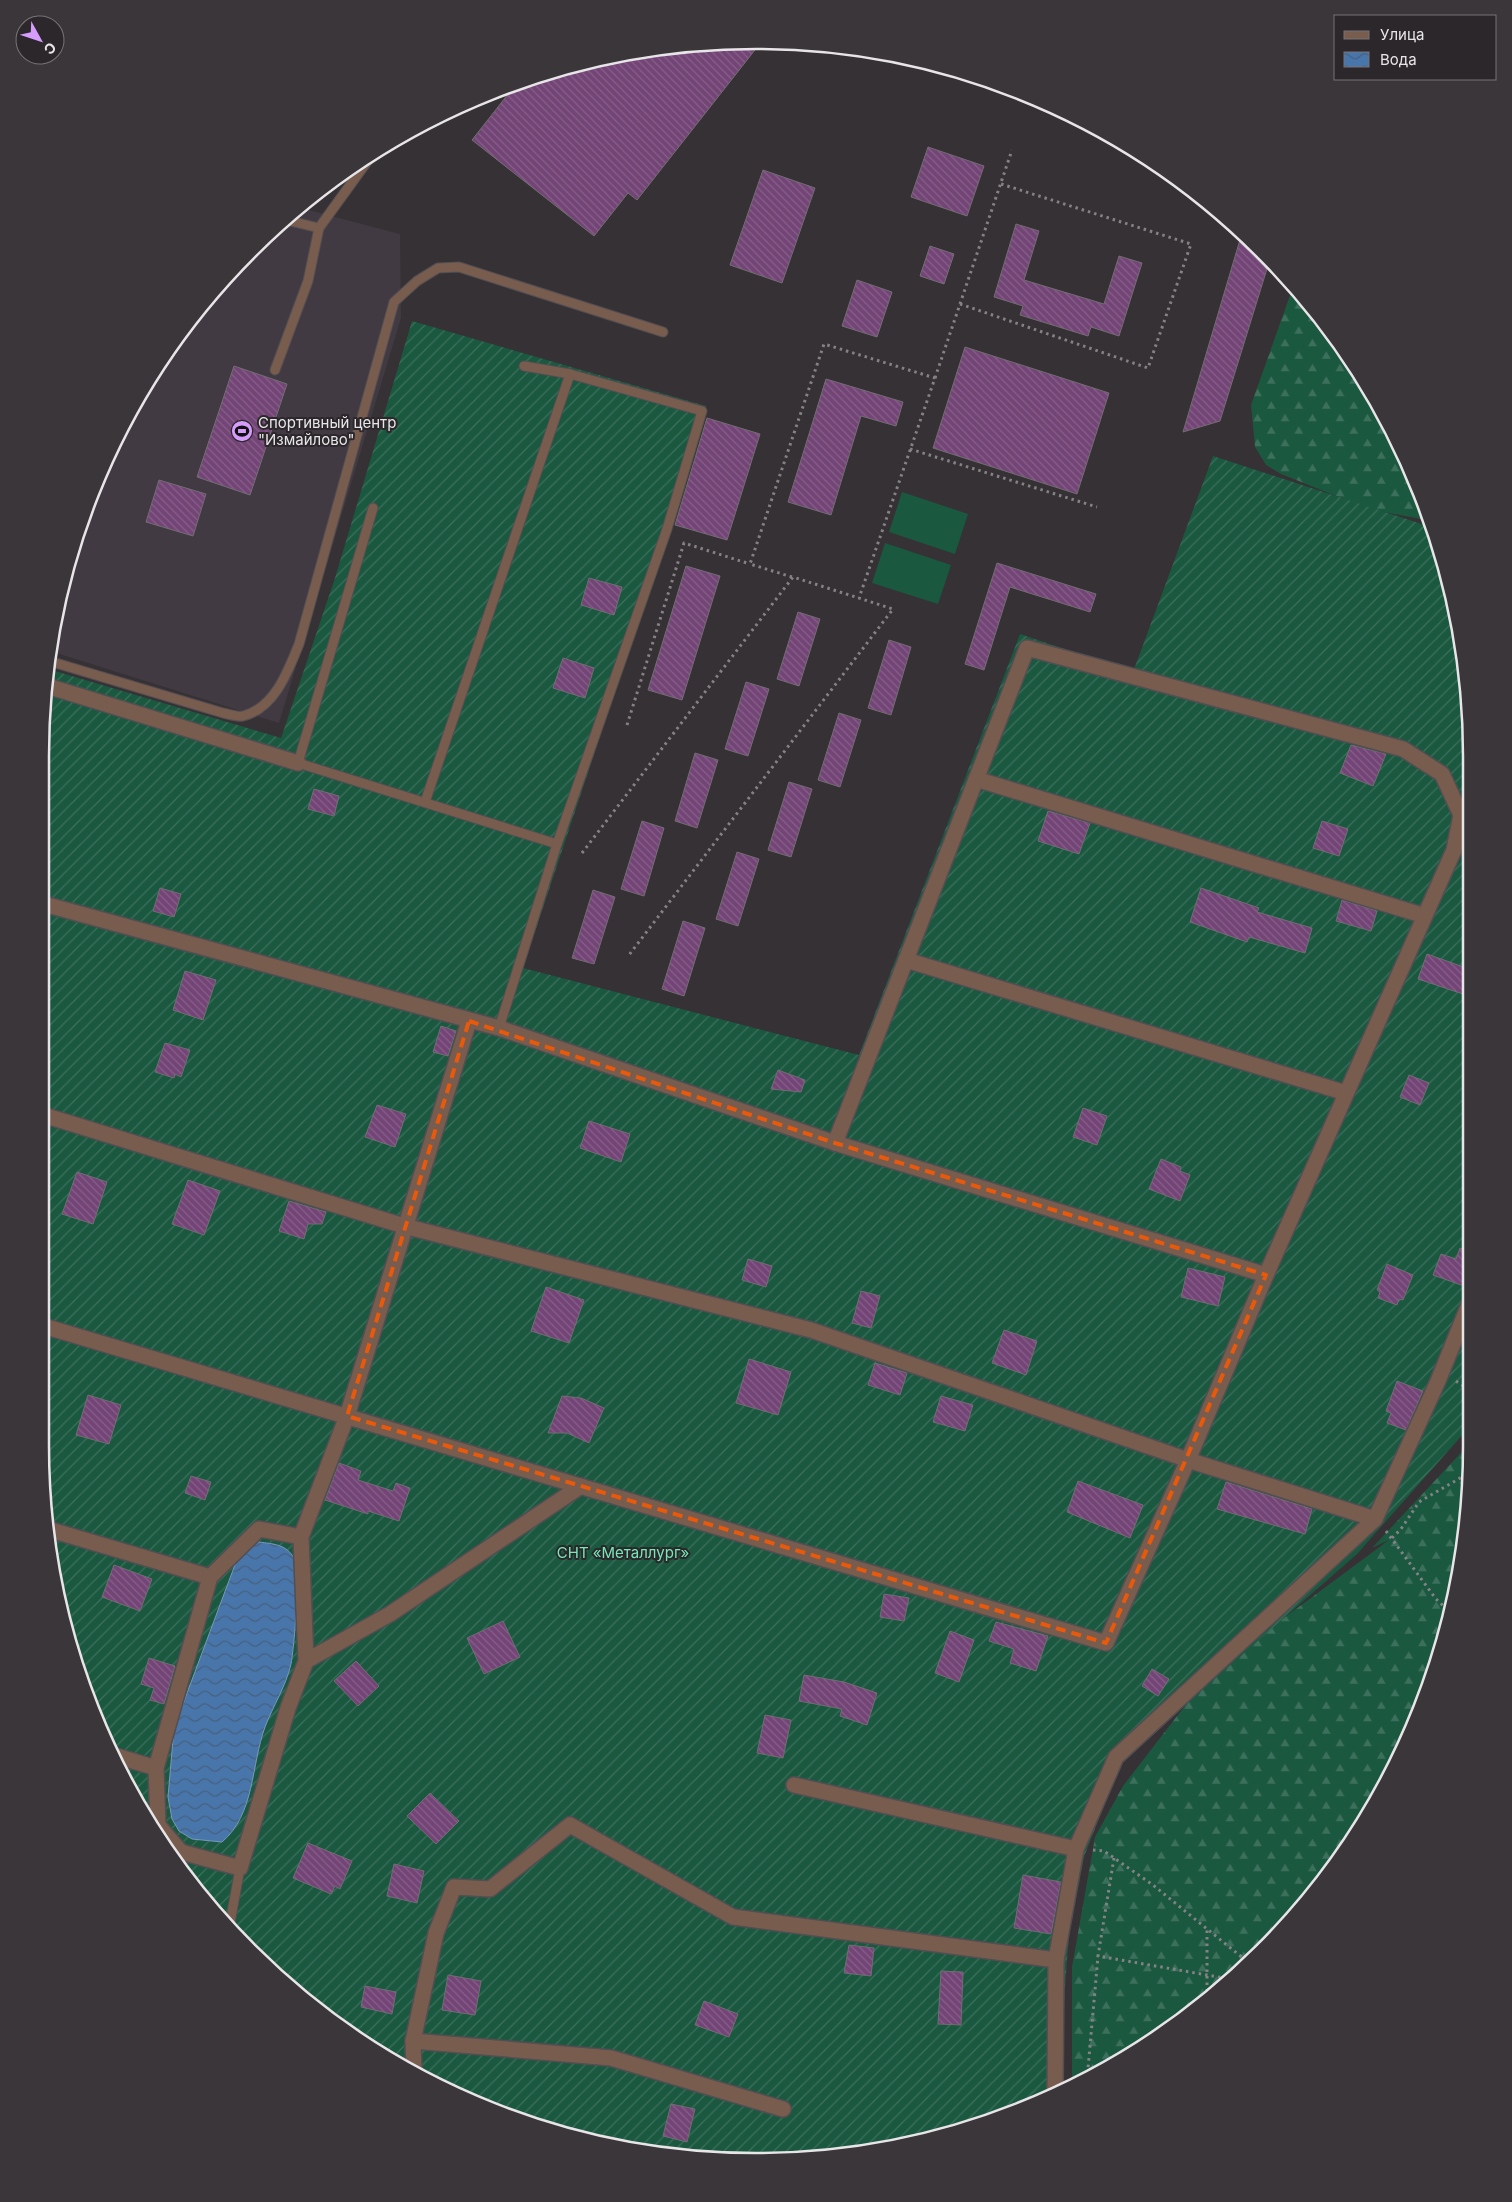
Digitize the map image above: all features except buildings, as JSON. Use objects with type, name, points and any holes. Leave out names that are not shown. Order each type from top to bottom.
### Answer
[{"type":"street","points":[[49,1329],[1106,1643],[1188,1460],[1266,1274],[1454,850],[1461,815],[1442,774],[1403,749],[1027,648],[835,1143]]},
{"type":"street","points":[[52,688],[298,763]]},
{"type":"street","points":[[976,779],[1425,916]]},
{"type":"street","points":[[49,905],[499,1028],[835,1143],[1266,1274]]},
{"type":"street","points":[[906,960],[1346,1093]]},
{"type":"street","points":[[163,1831],[181,1852],[240,1868],[288,1708],[306,1661],[301,1536],[347,1416],[404,1226],[469,1021]]},
{"type":"street","points":[[49,1117],[404,1226],[811,1330],[1188,1460],[1375,1519]]},
{"type":"street","points":[[1055,2086],[1056,1960],[1076,1849],[1116,1757],[1375,1519],[1438,1381],[1463,1319]]},
{"type":"street","points":[[306,1661],[390,1614],[581,1486]]},
{"type":"street","points":[[158,1823],[156,1768],[210,1577],[259,1529],[301,1536]]},
{"type":"street","points":[[54,1531],[210,1577]]},
{"type":"street","points":[[121,1758],[156,1768]]},
{"type":"street","points":[[794,1785],[1076,1849]]},
{"type":"street","points":[[414,2064],[413,2040],[436,1933],[454,1887],[490,1889],[570,1825],[733,1917],[1056,1960]]},
{"type":"street","points":[[413,2040],[611,2058],[782,2109]]},
{"type":"lane","points":[[275,370],[308,281],[319,228],[362,169]]},
{"type":"lane","points":[[293,222],[319,228]]},
{"type":"lane","points":[[55,663],[223,713],[242,716],[260,708],[282,684],[299,644],[394,302],[417,281],[438,268],[459,268],[663,332]]},
{"type":"lane","points":[[499,1028],[557,844],[667,529],[702,411],[570,374],[524,366]]},
{"type":"lane","points":[[425,802],[570,374]]},
{"type":"lane","points":[[373,508],[298,763],[557,844]]},
{"type":"lane","points":[[231,1919],[240,1868]]},
{"type":"path","points":[[859,598],[1012,150]]},
{"type":"path","points":[[960,304],[1148,368],[1192,244],[1001,184]]},
{"type":"path","points":[[750,564],[824,344],[935,378]]},
{"type":"path","points":[[910,449],[1097,507]]},
{"type":"path","points":[[627,725],[684,543],[893,609],[629,955]]},
{"type":"path","points":[[582,853],[793,577]]},
{"type":"path","points":[[1444,1607],[1436,1599],[1392,1538],[1401,1529],[1419,1502],[1462,1477]]},
{"type":"path","points":[[1076,1849],[1104,1851],[1153,1885],[1243,1958]]},
{"type":"path","points":[[1088,2070],[1098,1956],[1114,1858]]},
{"type":"path","points":[[1207,1930],[1208,1990]]},
{"type":"path","points":[[1098,1956],[1222,1978]]},
{"type":"highlighted area","points":[[469,1021],[835,1143],[1266,1275],[1106,1643],[347,1416]]},
{"type":"shaded area","points":[[307,210],[400,234],[401,318],[279,723],[57,653],[62,618],[86,529],[122,443],[144,402],[168,363],[195,325],[224,290],[256,256]]},
{"type":"green space","points":[[1291,293],[1317,325],[1344,363],[1368,402],[1390,443],[1422,519],[1369,509],[1281,474],[1266,465],[1255,447],[1251,405]]},
{"type":"green space","name":"СНТ «Металлург»","points":[[412,321],[706,406],[670,526],[523,968],[859,1055],[1020,634],[1133,672],[1213,456],[1424,525],[1450,618],[1462,710],[1463,1434],[1357,1554],[1122,1760],[1084,1857],[1069,1935],[1061,2040],[1061,2084],[983,2116],[939,2129],[894,2140],[802,2152],[710,2152],[664,2147],[618,2140],[529,2116],[443,2080],[402,2058],[363,2034],[325,2007],[290,1978],[224,1912],[195,1877],[168,1839],[122,1759],[86,1673],[73,1629],[62,1584],[50,1492],[49,756],[50,710],[54,671],[281,738],[335,578]]},
{"type":"green space","points":[[902,492],[968,514],[955,554],[889,532]]},
{"type":"green space","points":[[885,543],[951,565],[938,604],[872,583]]},
{"type":"green space","points":[[1463,1451],[1462,1492],[1450,1584],[1426,1673],[1390,1759],[1344,1839],[1317,1877],[1288,1912],[1222,1978],[1187,2007],[1149,2034],[1072,2078],[1072,1967],[1095,1837],[1123,1786],[1211,1672],[1389,1540],[1372,1548]]},
{"type":"water","points":[[259,1542],[283,1547],[291,1553],[296,1565],[296,1610],[291,1664],[260,1742],[251,1788],[241,1818],[233,1831],[222,1842],[192,1839],[179,1831],[172,1819],[168,1797],[174,1728],[236,1562],[246,1546]]},
{"type":"place","name":"Спортивный центр \"Измайлово\"","points":[[242,431]]}]
